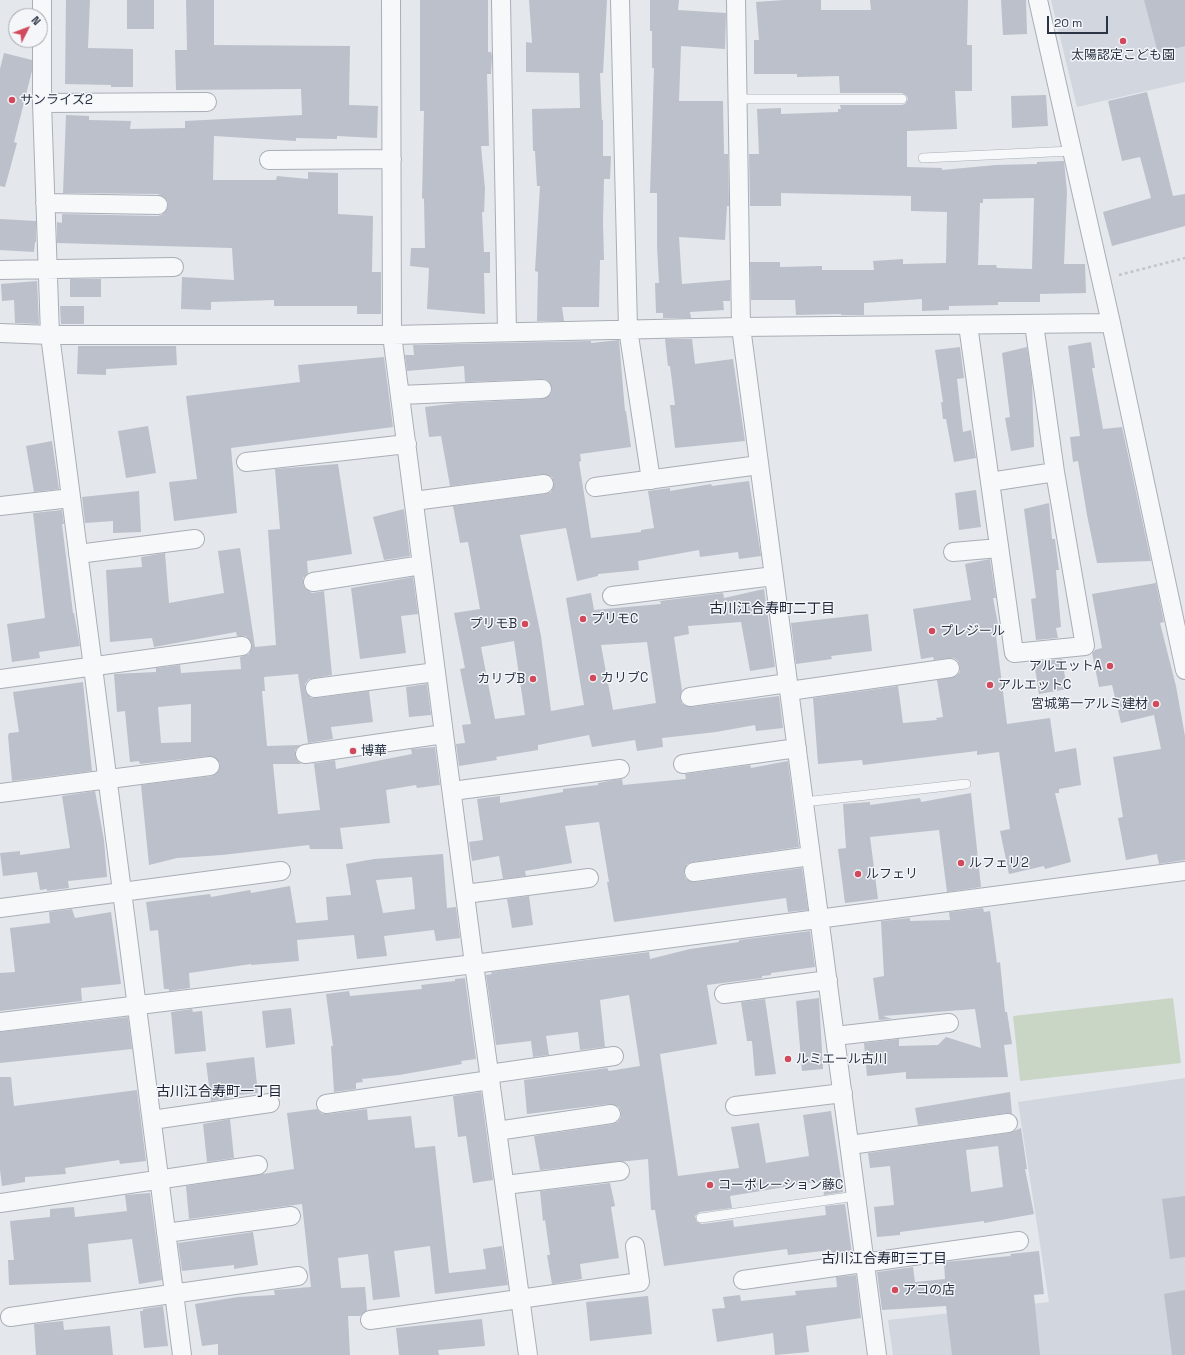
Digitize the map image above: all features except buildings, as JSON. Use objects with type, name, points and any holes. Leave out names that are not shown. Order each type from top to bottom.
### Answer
[{"type":"street","points":[[42,0],[44,203],[50,335],[182,1355]]},
{"type":"street","points":[[391,0],[392,335],[474,964],[528,1355]]},
{"type":"street","points":[[501,0],[507,332]]},
{"type":"street","points":[[620,0],[628,329],[651,480]]},
{"type":"street","points":[[736,0],[741,327],[877,1355]]},
{"type":"street","points":[[1038,0],[1111,323],[1185,670]]},
{"type":"street","points":[[42,103],[208,102]]},
{"type":"street","points":[[269,160],[392,159]]},
{"type":"street","points":[[44,203],[158,206]]},
{"type":"street","points":[[0,270],[174,267]]},
{"type":"street","points":[[0,333],[50,335],[392,335],[741,327],[1111,323]]},
{"type":"street","points":[[968,325],[1014,653],[1085,646],[1055,472],[1034,324]]},
{"type":"street","points":[[400,395],[542,389]]},
{"type":"street","points":[[246,462],[407,444]]},
{"type":"street","points":[[595,487],[759,465]]},
{"type":"street","points":[[990,482],[1055,472]]},
{"type":"street","points":[[414,502],[544,484]]},
{"type":"street","points":[[0,506],[71,498]]},
{"type":"street","points":[[78,554],[195,539]]},
{"type":"street","points":[[953,552],[999,548]]},
{"type":"street","points":[[313,582],[422,565]]},
{"type":"street","points":[[612,596],[774,576]]},
{"type":"street","points":[[0,680],[242,646]]},
{"type":"street","points":[[690,697],[950,668]]},
{"type":"street","points":[[315,688],[436,672]]},
{"type":"street","points":[[305,754],[444,734]]},
{"type":"street","points":[[683,764],[797,748]]},
{"type":"street","points":[[0,793],[210,766]]},
{"type":"street","points":[[452,791],[620,769]]},
{"type":"street","points":[[694,872],[812,856]]},
{"type":"street","points":[[0,908],[281,871]]},
{"type":"street","points":[[0,1022],[474,964],[1185,871]]},
{"type":"street","points":[[465,894],[589,878]]},
{"type":"street","points":[[724,994],[828,980]]},
{"type":"street","points":[[835,1036],[949,1023]]},
{"type":"street","points":[[326,1104],[614,1056]]},
{"type":"street","points":[[735,1106],[843,1093]]},
{"type":"street","points":[[152,1120],[270,1103]]},
{"type":"street","points":[[497,1131],[611,1114]]},
{"type":"street","points":[[850,1145],[1008,1123]]},
{"type":"street","points":[[0,1204],[258,1165]]},
{"type":"street","points":[[505,1185],[620,1171]]},
{"type":"street","points":[[166,1233],[291,1216]]},
{"type":"street","points":[[742,1280],[1019,1241]]},
{"type":"street","points":[[370,1320],[640,1282],[634,1246]]},
{"type":"street","points":[[10,1317],[298,1276]]},
{"type":"lane","points":[[737,99],[902,99]]},
{"type":"lane","points":[[923,158],[1072,151]]},
{"type":"lane","points":[[804,802],[966,784]]},
{"type":"lane","points":[[702,1218],[856,1196]]},
{"type":"path","points":[[1101,280],[1185,258]]},
{"type":"shaded area","name":"太陽認定こども園","points":[[1051,0],[1185,0],[1185,82],[1077,107]]},
{"type":"shaded area","points":[[1185,1078],[1185,1355],[893,1355],[888,1320],[1049,1302],[1018,1102]]},
{"type":"green space","points":[[1173,998],[1181,1063],[1020,1081],[1013,1016]]},
{"type":"place","name":"太陽認定こども園","points":[[1123,41]]},
{"type":"place","name":"サンライズ2","points":[[12,100]]},
{"type":"place","name":"プリモC","points":[[583,619]]},
{"type":"place","name":"プリモB","points":[[525,624]]},
{"type":"place","name":"プレジール","points":[[932,631]]},
{"type":"place","name":"アルエットA","points":[[1110,666]]},
{"type":"place","name":"カリブC","points":[[593,678]]},
{"type":"place","name":"カリブB","points":[[533,679]]},
{"type":"place","name":"アルエットC","points":[[990,685]]},
{"type":"place","name":"宮城第一アルミ建材","points":[[1156,704]]},
{"type":"place","name":"博華","points":[[353,751]]},
{"type":"place","name":"ルフェリ2","points":[[961,863]]},
{"type":"place","name":"ルフェリ","points":[[858,874]]},
{"type":"place","name":"ルミエール古川","points":[[788,1059]]},
{"type":"place","name":"コーポレーション藤C","points":[[710,1185]]},
{"type":"place","name":"アコの店","points":[[895,1290]]},
{"type":"district","name":"古川江合寿町二丁目","points":[[772,609]]},
{"type":"district","name":"古川江合寿町一丁目","points":[[219,1092]]},
{"type":"district","name":"古川江合寿町三丁目","points":[[884,1259]]}]
